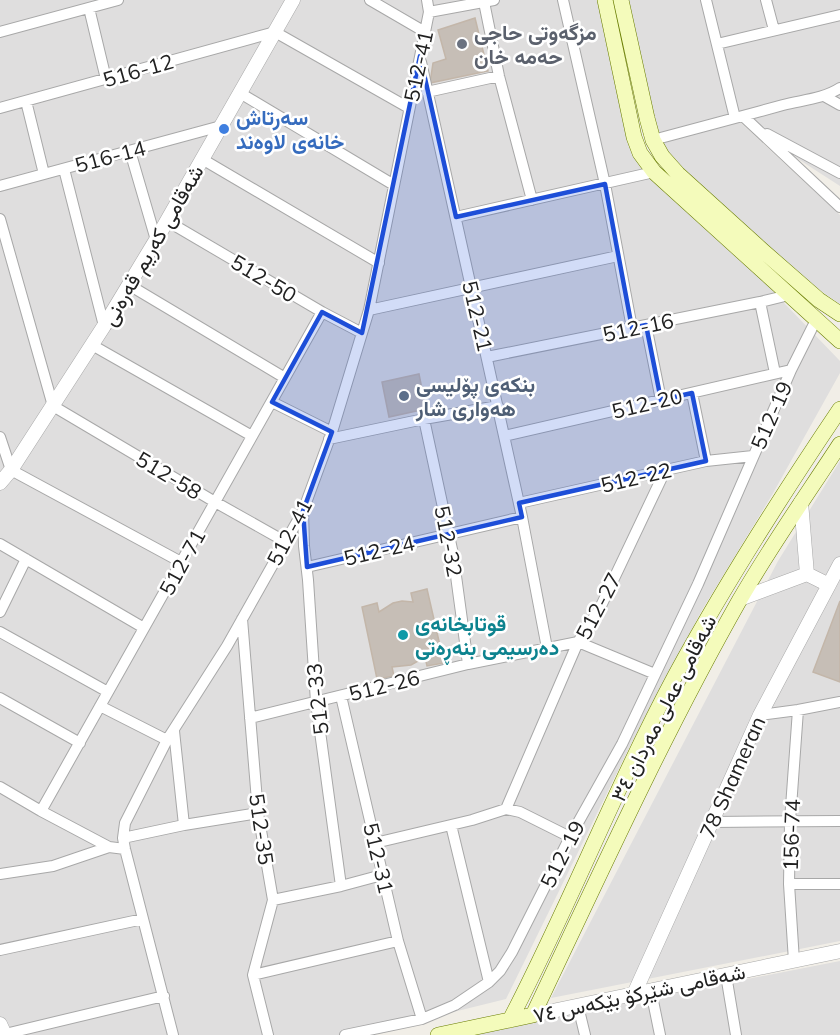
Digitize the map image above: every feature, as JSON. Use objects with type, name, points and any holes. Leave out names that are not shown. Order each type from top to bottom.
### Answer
[{"type":"main road","points":[[605,0],[636,145],[646,163],[840,341]]},
{"type":"main road","points":[[621,0],[647,118],[653,140],[662,156],[678,174],[819,300],[840,314]]},
{"type":"main road","points":[[812,316],[819,300]]},
{"type":"main road","name":"شەقامی عەلی مەردان ٣٤","points":[[510,1020],[675,676],[719,599],[840,409]]},
{"type":"main road","name":"شەقامی عەلی مەردان ٣٤","points":[[533,1015],[623,824],[696,680],[740,599],[840,444]]},
{"type":"main road","name":"شەقامی شێرکۆ بێکەس ٧٤","points":[[438,1035],[533,1015]]},
{"type":"street","points":[[0,32],[118,0]]},
{"type":"street","name":"شەقامی کەریم قەرەنی","points":[[0,483],[53,406],[129,285],[293,0]]},
{"type":"street","points":[[370,0],[425,32]]},
{"type":"street","name":"512-41","points":[[124,843],[125,823],[170,735],[227,646],[303,511],[331,435],[369,310],[429,12],[427,0]]},
{"type":"street","points":[[563,0],[605,184],[632,328]]},
{"type":"street","points":[[706,0],[739,117],[840,173]]},
{"type":"street","points":[[766,0],[774,30]]},
{"type":"street","points":[[429,12],[489,1],[499,76],[532,200]]},
{"type":"street","points":[[89,8],[106,79]]},
{"type":"street","points":[[717,44],[840,15]]},
{"type":"street","points":[[275,32],[409,108]]},
{"type":"street","name":"516-12","points":[[0,108],[275,32]]},
{"type":"street","name":"512-21","points":[[420,56],[473,287],[522,517],[547,648]]},
{"type":"street","points":[[427,92],[499,76]]},
{"type":"street","points":[[653,140],[824,96],[840,88]]},
{"type":"street","points":[[240,93],[394,185]]},
{"type":"street","points":[[824,96],[840,105]]},
{"type":"street","points":[[26,101],[44,174]]},
{"type":"street","name":"516-14","points":[[0,186],[221,126]]},
{"type":"street","points":[[759,130],[780,153],[840,207]]},
{"type":"street","points":[[130,151],[156,240]]},
{"type":"street","points":[[202,159],[379,263]]},
{"type":"street","points":[[816,184],[827,166]]},
{"type":"street","points":[[64,169],[104,326]]},
{"type":"street","points":[[456,217],[654,172]]},
{"type":"street","points":[[0,219],[5,258],[53,406]]},
{"type":"street","name":"512-50","points":[[167,221],[362,333]]},
{"type":"street","points":[[369,310],[618,256]]},
{"type":"street","points":[[129,285],[285,378]]},
{"type":"street","name":"512-16","points":[[487,357],[789,295]]},
{"type":"street","points":[[760,302],[776,374]]},
{"type":"street","name":"512-71","points":[[41,811],[322,312]]},
{"type":"street","name":"512-19","points":[[345,1035],[422,1019],[456,1005],[489,982],[500,971],[622,744],[698,584],[791,370],[812,316]]},
{"type":"street","points":[[646,325],[662,400]]},
{"type":"street","points":[[92,345],[252,436]]},
{"type":"street","name":"512-20","points":[[504,436],[791,370]]},
{"type":"street","points":[[692,393],[706,461]]},
{"type":"street","points":[[272,402],[331,435],[498,406]]},
{"type":"street","name":"512-58","points":[[53,406],[286,542]]},
{"type":"street","name":"512-32","points":[[424,419],[453,554],[468,664]]},
{"type":"street","points":[[0,436],[11,470],[181,562]]},
{"type":"street","name":"512-22","points":[[519,503],[706,461],[753,456]]},
{"type":"street","name":"512-27","points":[[507,809],[578,642],[600,608],[665,471]]},
{"type":"street","points":[[801,502],[807,574]]},
{"type":"street","name":"512-33","points":[[303,511],[316,702],[341,886]]},
{"type":"street","name":"512-24","points":[[307,567],[522,517]]},
{"type":"street","points":[[0,544],[144,628]]},
{"type":"street","points":[[0,612],[26,559]]},
{"type":"street","name":"78 Shameran","points":[[634,994],[760,715],[840,564]]},
{"type":"street","points":[[740,599],[807,574],[829,585]]},
{"type":"street","name":"512-35","points":[[242,618],[258,813],[273,900],[253,975],[268,1035]]},
{"type":"street","points":[[0,632],[108,692]]},
{"type":"street","points":[[578,642],[655,674]]},
{"type":"street","name":"512-26","points":[[250,718],[468,664],[578,642]]},
{"type":"street","name":"512-31","points":[[341,696],[398,941],[422,1019]]},
{"type":"street","points":[[0,698],[80,742]]},
{"type":"street","points":[[760,715],[840,702]]},
{"type":"street","points":[[100,706],[170,735],[184,825]]},
{"type":"street","name":"156-74","points":[[794,961],[789,884],[790,821],[798,710]]},
{"type":"street","points":[[0,787],[109,847]]},
{"type":"street","points":[[375,843],[472,820],[507,809],[520,812],[570,837]]},
{"type":"street","points":[[0,874],[53,866],[184,825],[258,813]]},
{"type":"street","points":[[712,822],[840,821]]},
{"type":"street","points":[[451,825],[489,982]]},
{"type":"street","points":[[124,843],[173,1035]]},
{"type":"street","points":[[273,900],[382,875]]},
{"type":"street","points":[[789,884],[840,884]]},
{"type":"street","points":[[0,950],[142,919]]},
{"type":"street","points":[[253,975],[398,941]]},
{"type":"street","name":"شەقامی شێرکۆ بێکەس ٧٤","points":[[533,1015],[840,951]]},
{"type":"street","points":[[726,975],[736,1035]]},
{"type":"street","points":[[651,991],[660,1035]]},
{"type":"street","points":[[0,1024],[5,1035],[164,996]]},
{"type":"street","points":[[578,1006],[585,1035]]},
{"type":"highlighted area","points":[[420,56],[456,217],[605,184],[632,328],[646,325],[661,400],[692,393],[706,461],[519,503],[522,517],[307,567],[303,511],[332,432],[272,402],[322,312],[362,333]]},
{"type":"shaded area","points":[[0,0],[607,0],[644,174],[688,203],[840,361],[840,373],[772,495],[702,610],[634,738],[506,999],[360,1035],[0,1035]]},
{"type":"shaded area","points":[[623,0],[840,0],[840,186],[739,121],[840,215],[840,304],[763,251],[653,140]]},
{"type":"shaded area","points":[[840,461],[840,941],[551,998],[778,561]]},
{"type":"shaded area","points":[[840,961],[840,1035],[459,1035]]},
{"type":"building","name":"مزگەوتی حاجی حەمە خان","points":[[475,18],[488,71],[430,83],[433,63],[446,59],[438,30]]},
{"type":"building","name":"بنکەی پۆلیسی هەواری شار","points":[[419,374],[426,409],[389,417],[382,382]]},
{"type":"building","name":"قوتابخانەی دەرسیمی بنەڕەتی","points":[[427,589],[444,663],[427,666],[425,657],[411,665],[392,667],[394,676],[377,679],[362,607],[377,603],[379,612],[393,603],[413,602],[411,593]]},
{"type":"building","points":[[840,601],[840,682],[813,672]]},
{"type":"place","name":"مزگەوتی حاجی حەمە خان","points":[[462,44]]},
{"type":"place","name":"سەرتاش خانەی لاوەند","points":[[224,129]]},
{"type":"place","name":"بنکەی پۆلیسی هەواری شار","points":[[404,396]]},
{"type":"place","name":"قوتابخانەی دەرسیمی بنەڕەتی","points":[[403,635]]}]
